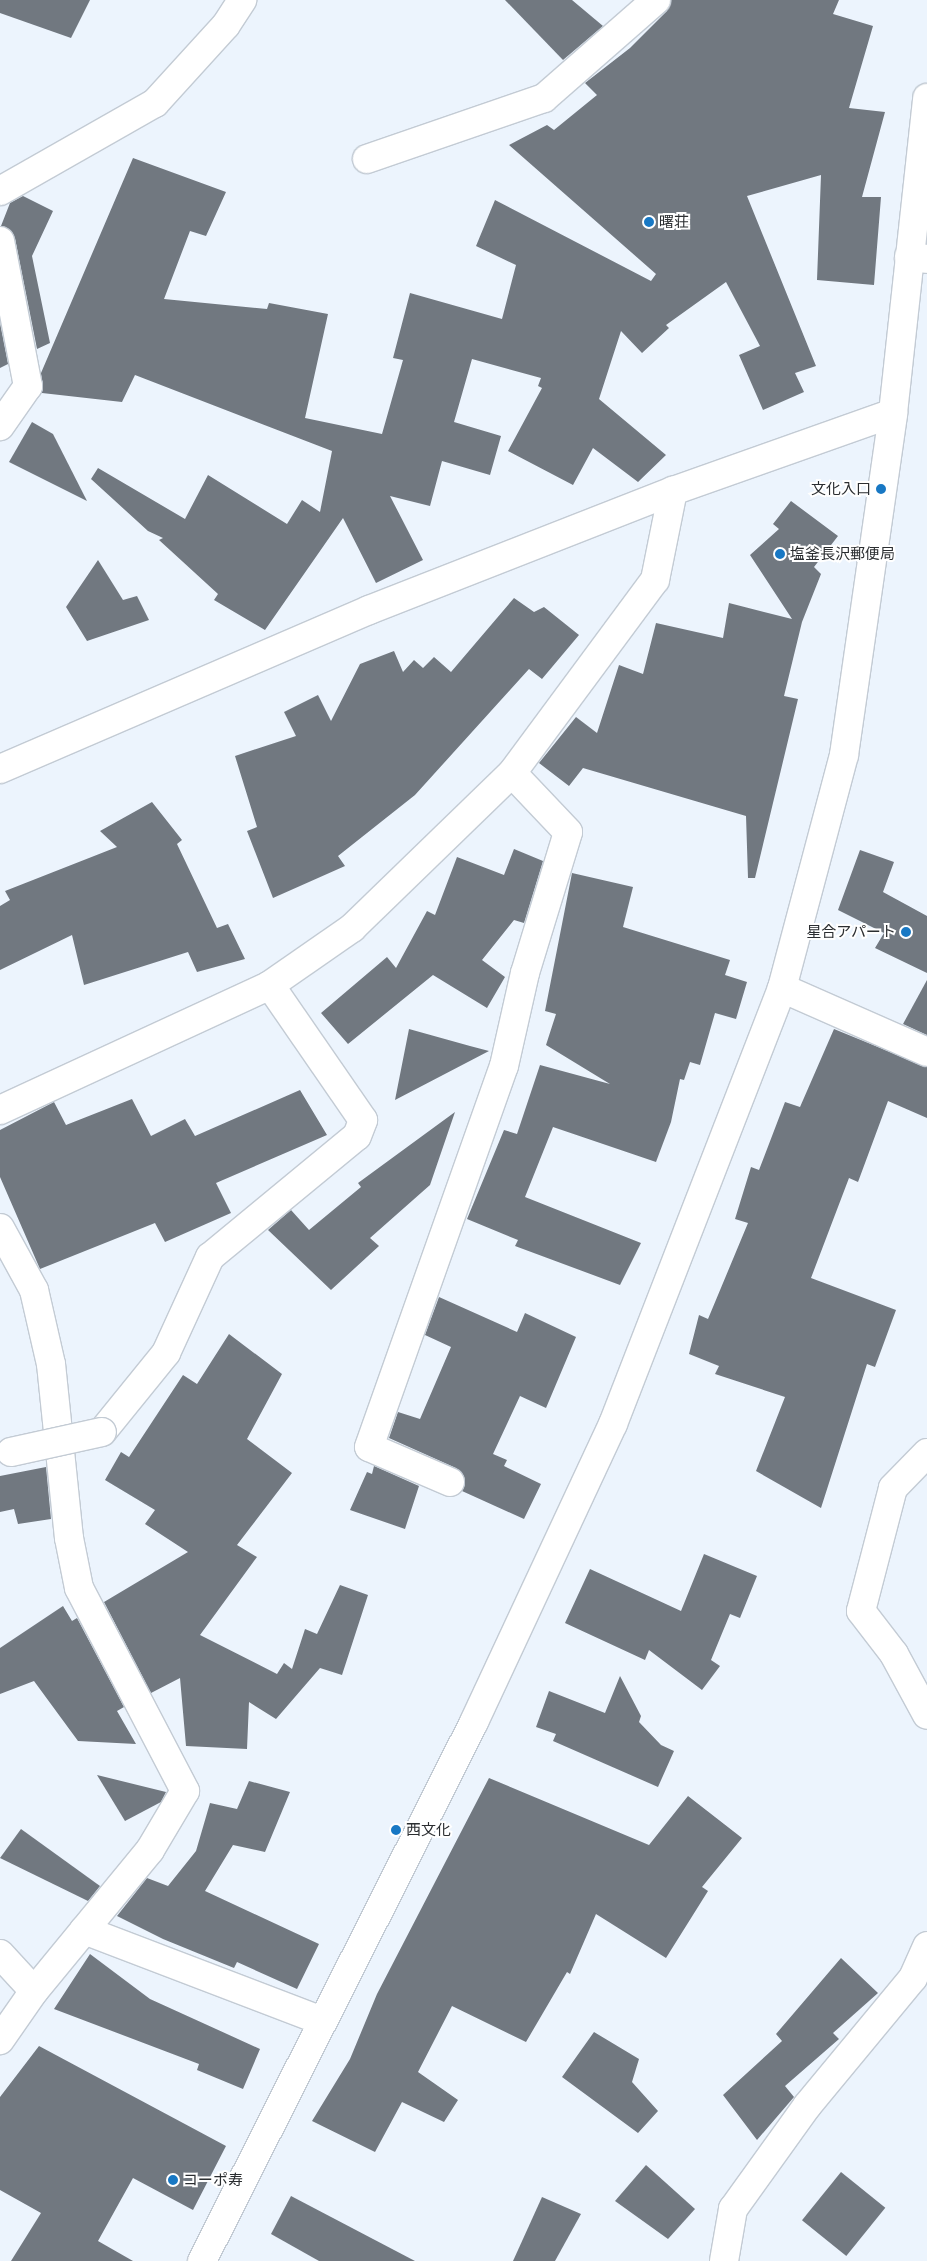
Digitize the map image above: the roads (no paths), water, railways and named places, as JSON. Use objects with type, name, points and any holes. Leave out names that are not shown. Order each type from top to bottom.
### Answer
[{"type":"street","points":[[0,191],[155,104],[226,25],[242,0]]},
{"type":"street","points":[[367,159],[544,98],[656,0]]},
{"type":"street","points":[[202,2261],[474,1722],[613,1424],[782,988],[844,756],[893,412],[918,258],[927,98]]},
{"type":"street","points":[[0,241],[28,386],[0,426]]},
{"type":"street","points":[[0,769],[369,610],[673,491],[893,412]]},
{"type":"street","points":[[0,1110],[270,985],[352,928],[512,773],[655,580],[673,491]]},
{"type":"street","points":[[450,1482],[369,1447],[504,1066],[525,973],[568,832],[512,773]]},
{"type":"street","points":[[6,1451],[102,1432],[166,1353],[210,1257],[357,1136],[363,1120],[270,985]]},
{"type":"street","points":[[782,988],[927,1052]]},
{"type":"street","points":[[0,1228],[34,1290],[50,1364],[69,1538],[79,1588],[185,1791],[150,1850],[34,1991],[0,2040]]},
{"type":"street","points":[[927,1453],[893,1488],[861,1611],[894,1654],[927,1715]]},
{"type":"street","points":[[84,1930],[322,2021]]},
{"type":"street","points":[[724,2261],[733,2209],[808,2106],[913,1978],[927,1946]]},
{"type":"street","points":[[0,1954],[34,1991]]},
{"type":"place","name":"曙荘","points":[[649,222]]},
{"type":"place","name":"文化入口","points":[[881,489]]},
{"type":"place","name":"塩釜長沢郵便局","points":[[780,554]]},
{"type":"place","name":"星合アパート","points":[[906,932]]},
{"type":"place","name":"西文化","points":[[396,1830]]},
{"type":"place","name":"コーポ寿","points":[[173,2180]]}]
